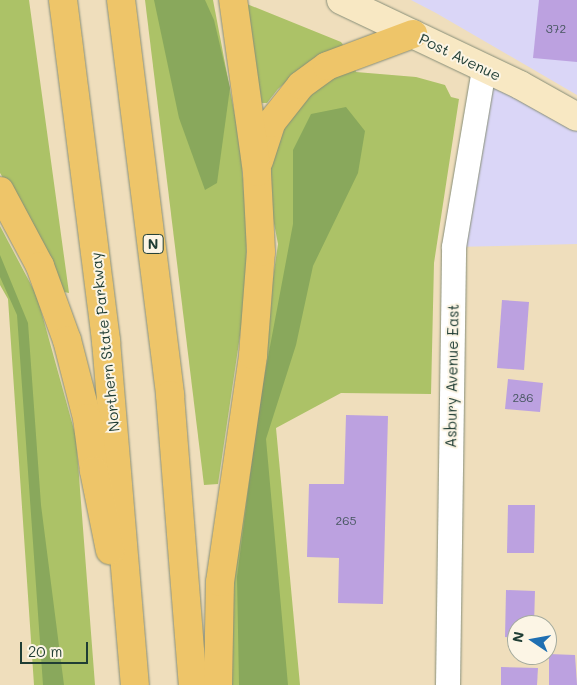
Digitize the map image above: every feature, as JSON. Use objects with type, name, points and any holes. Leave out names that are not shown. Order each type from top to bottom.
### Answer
[{"type":"highway","name":"Northern State Parkway","points":[[63,0],[106,341],[135,679]]},
{"type":"highway","name":"N","points":[[121,0],[170,395],[193,685]]},
{"type":"highway","points":[[218,685],[222,566],[259,303],[261,252],[257,172],[232,0]]},
{"type":"highway","points":[[257,172],[271,123],[301,85],[327,66],[413,34]]},
{"type":"highway","points":[[0,191],[40,266],[75,366],[135,679]]},
{"type":"main road","name":"Post Avenue","points":[[341,0],[484,69],[577,117]]},
{"type":"street","name":"Asbury Avenue East","points":[[448,685],[454,247],[484,69]]},
{"type":"shaded area","points":[[411,0],[577,0],[577,95],[436,13]]},
{"type":"shaded area","points":[[484,69],[577,117],[577,244],[454,247]]},
{"type":"green space","points":[[0,0],[29,0],[69,293],[59,291],[28,218],[0,173]]},
{"type":"green space","points":[[145,0],[213,0],[240,142],[247,231],[246,295],[218,484],[204,485]]},
{"type":"green space","points":[[154,0],[205,0],[214,20],[230,88],[217,183],[205,190],[179,118]]},
{"type":"green space","points":[[242,2],[341,42],[344,46],[310,61],[278,89],[267,103],[262,103],[257,100]]},
{"type":"green space","points":[[354,66],[356,72],[416,77],[445,85],[451,97],[459,99],[434,263],[431,394],[341,393],[276,428],[300,685],[230,685],[227,624],[239,512],[278,244],[267,187],[274,141],[313,85]]},
{"type":"green space","points":[[346,107],[365,131],[358,173],[313,266],[296,345],[266,439],[288,685],[239,685],[237,577],[259,405],[293,224],[293,150],[311,114]]},
{"type":"green space","points":[[0,226],[37,296],[76,437],[95,685],[34,685],[8,299],[0,285]]},
{"type":"green space","points":[[0,255],[28,323],[41,505],[64,685],[43,685],[17,315],[0,277]]},
{"type":"building","points":[[539,0],[577,0],[577,62],[533,58]]},
{"type":"building","points":[[502,300],[529,302],[524,370],[497,368]]},
{"type":"building","points":[[508,379],[543,383],[540,412],[505,409]]},
{"type":"building","points":[[346,415],[388,416],[383,604],[338,603],[339,558],[307,557],[309,484],[344,484]]},
{"type":"building","points":[[508,505],[535,505],[534,553],[507,553]]},
{"type":"building","points":[[506,590],[535,591],[534,615],[507,615],[507,637],[505,637]]},
{"type":"building","points":[[557,654],[575,655],[577,685],[549,685],[549,665],[557,665]]},
{"type":"building","points":[[501,667],[538,668],[537,685],[501,685]]}]
